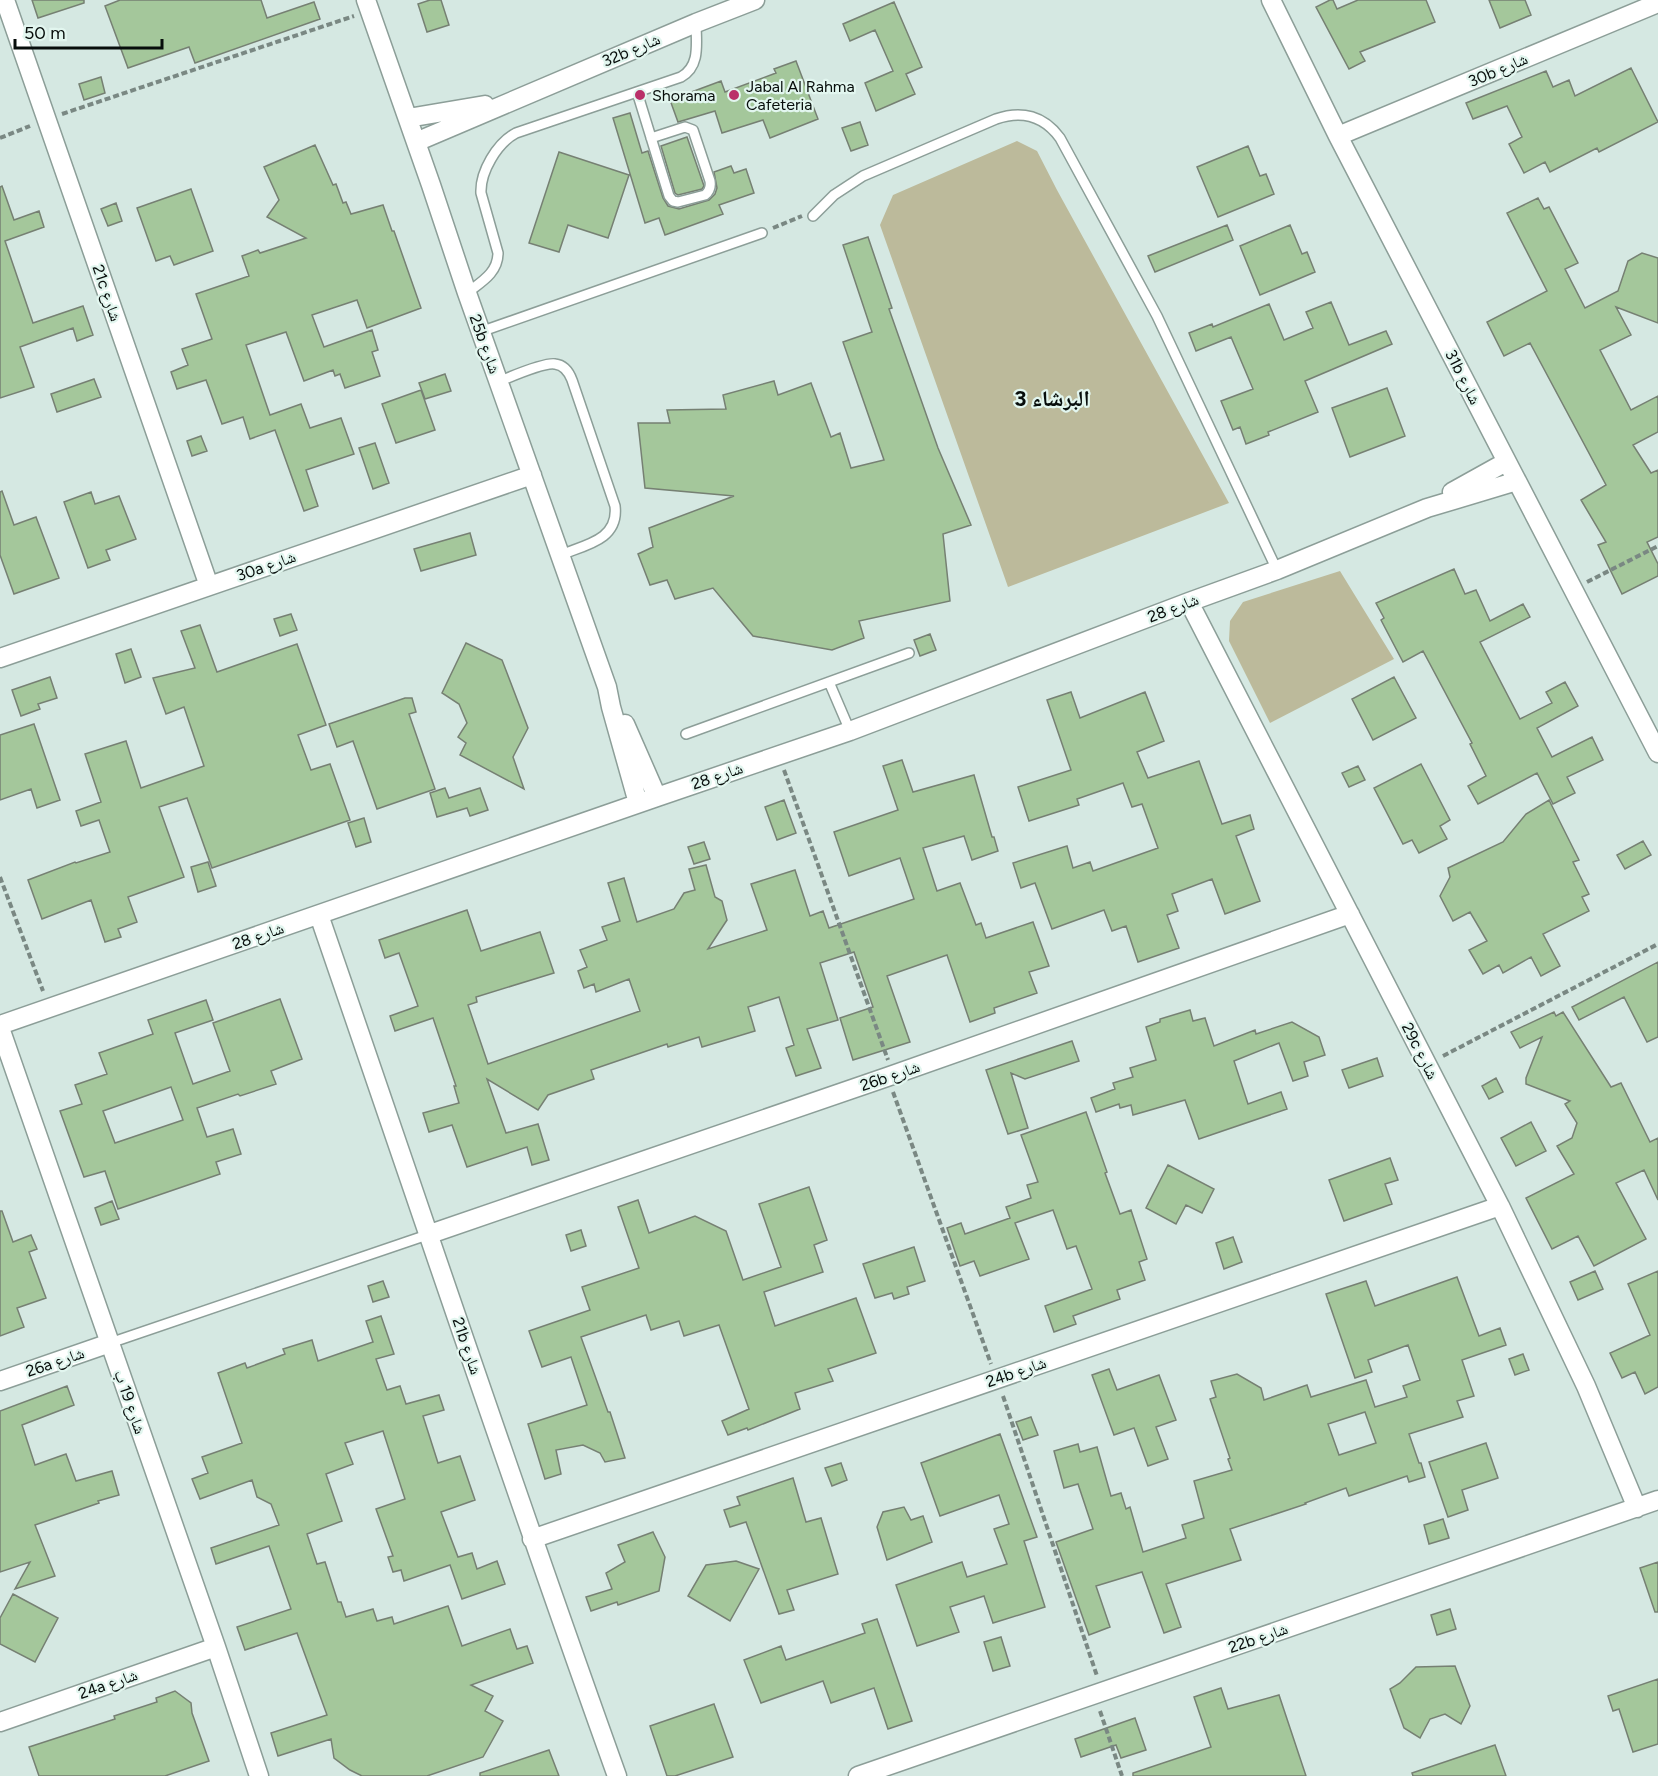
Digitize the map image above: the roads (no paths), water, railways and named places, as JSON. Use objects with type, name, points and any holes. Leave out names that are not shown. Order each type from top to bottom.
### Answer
[{"type":"street","name":"21c شارع","points":[[5,0],[209,586]]},
{"type":"street","name":"32b شارع","points":[[416,141],[736,3],[755,0]]},
{"type":"street","name":"31b شارع","points":[[1271,0],[1338,136],[1658,753]]},
{"type":"street","name":"25b شارع","points":[[368,5],[466,293],[607,687],[638,803]]},
{"type":"street","name":"30b شارع","points":[[1338,136],[1657,6]]},
{"type":"street","name":"32b شارع","points":[[408,118],[507,102]]},
{"type":"street","name":"شارع 28","points":[[1427,508],[1506,462]]},
{"type":"street","name":"30a شارع","points":[[0,658],[532,475]]},
{"type":"street","name":"شارع 28","points":[[0,1027],[850,731],[1277,570],[1427,508],[1517,481]]},
{"type":"street","name":"29c شارع","points":[[1189,602],[1500,1206],[1586,1386],[1637,1508]]},
{"type":"street","name":"25b شارع","points":[[607,687],[657,797]]},
{"type":"street","name":"26b شارع","points":[[430,1234],[893,1075],[1350,914]]},
{"type":"street","name":"21b شارع","points":[[319,915],[430,1234],[532,1539],[616,1776]]},
{"type":"street","name":"شارع 19 ب","points":[[0,1027],[259,1776]]},
{"type":"street","name":"24b شارع","points":[[532,1539],[1500,1206]]},
{"type":"street","name":"26a شارع","points":[[0,1382],[110,1344]]},
{"type":"street","name":"22b شارع","points":[[858,1776],[1658,1500]]},
{"type":"street","name":"24a شارع","points":[[0,1722],[216,1647]]},
{"type":"lane","points":[[466,293],[489,275],[498,259],[480,186],[500,144],[516,133],[681,77],[692,69],[696,56],[696,22]]},
{"type":"lane","points":[[636,93],[669,196],[673,201],[678,202],[705,195],[710,189],[710,182],[693,130],[688,127],[651,138]]},
{"type":"lane","points":[[813,216],[841,190],[863,176],[996,119],[1016,114],[1037,117],[1046,122],[1060,138],[1157,316],[1277,570]]},
{"type":"lane","points":[[480,332],[762,233]]},
{"type":"lane","points":[[498,382],[555,363],[568,370],[572,380],[615,506],[615,518],[611,530],[602,538],[560,555]]},
{"type":"lane","points":[[686,734],[909,653]]},
{"type":"lane","points":[[829,682],[850,731]]},
{"type":"lane","points":[[110,1344],[430,1234]]},
{"type":"place","name":"Shorama","points":[[640,95]]},
{"type":"place","name":"Jabal Al Rahma Cafeteria","points":[[734,95]]},
{"type":"district","name":"البرشاء 3","points":[[1052,398]]}]
